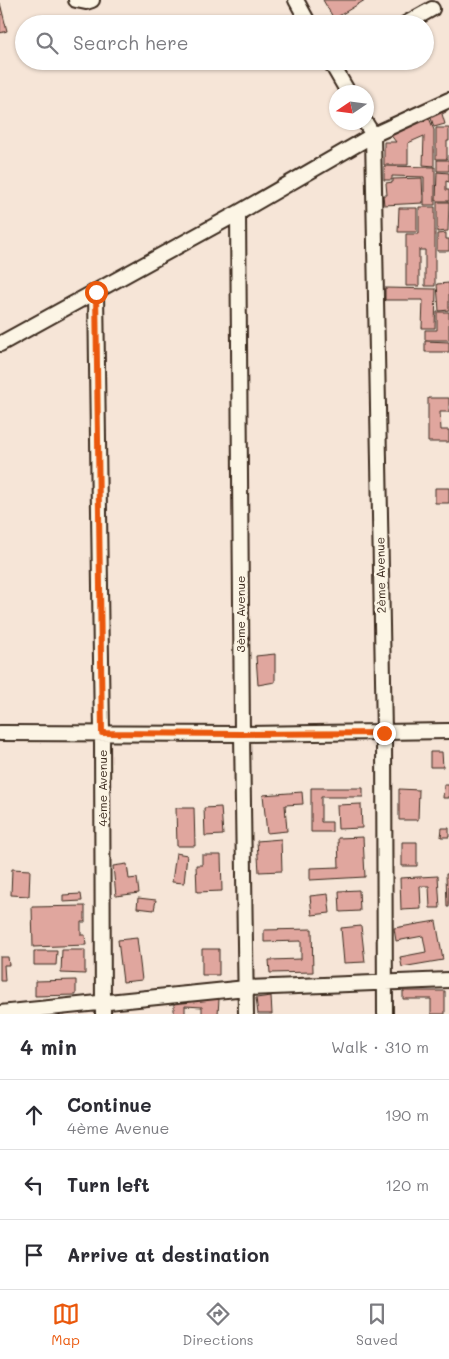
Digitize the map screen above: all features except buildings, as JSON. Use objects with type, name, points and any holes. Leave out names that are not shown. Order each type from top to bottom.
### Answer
[{"type":"street","points":[[76,0],[86,2],[92,0]]},
{"type":"street","points":[[296,0],[304,15]]},
{"type":"street","points":[[421,15],[432,9]]},
{"type":"street","points":[[338,70],[345,85]]},
{"type":"street","points":[[0,344],[238,213],[373,136],[449,100]]},
{"type":"street","points":[[370,130],[373,136]]},
{"type":"street","name":"2ème Avenue","points":[[373,136],[384,733],[385,1014]]},
{"type":"street","name":"3ème Avenue","points":[[238,213],[246,1014]]},
{"type":"street","name":"4ème Avenue","points":[[96,292],[102,733],[103,1008]]},
{"type":"street","points":[[0,733],[242,734],[449,731]]},
{"type":"street","points":[[0,1013],[103,1008],[246,988],[449,980]]},
{"type":"route","points":[[96,292],[102,733],[384,733]]}]
